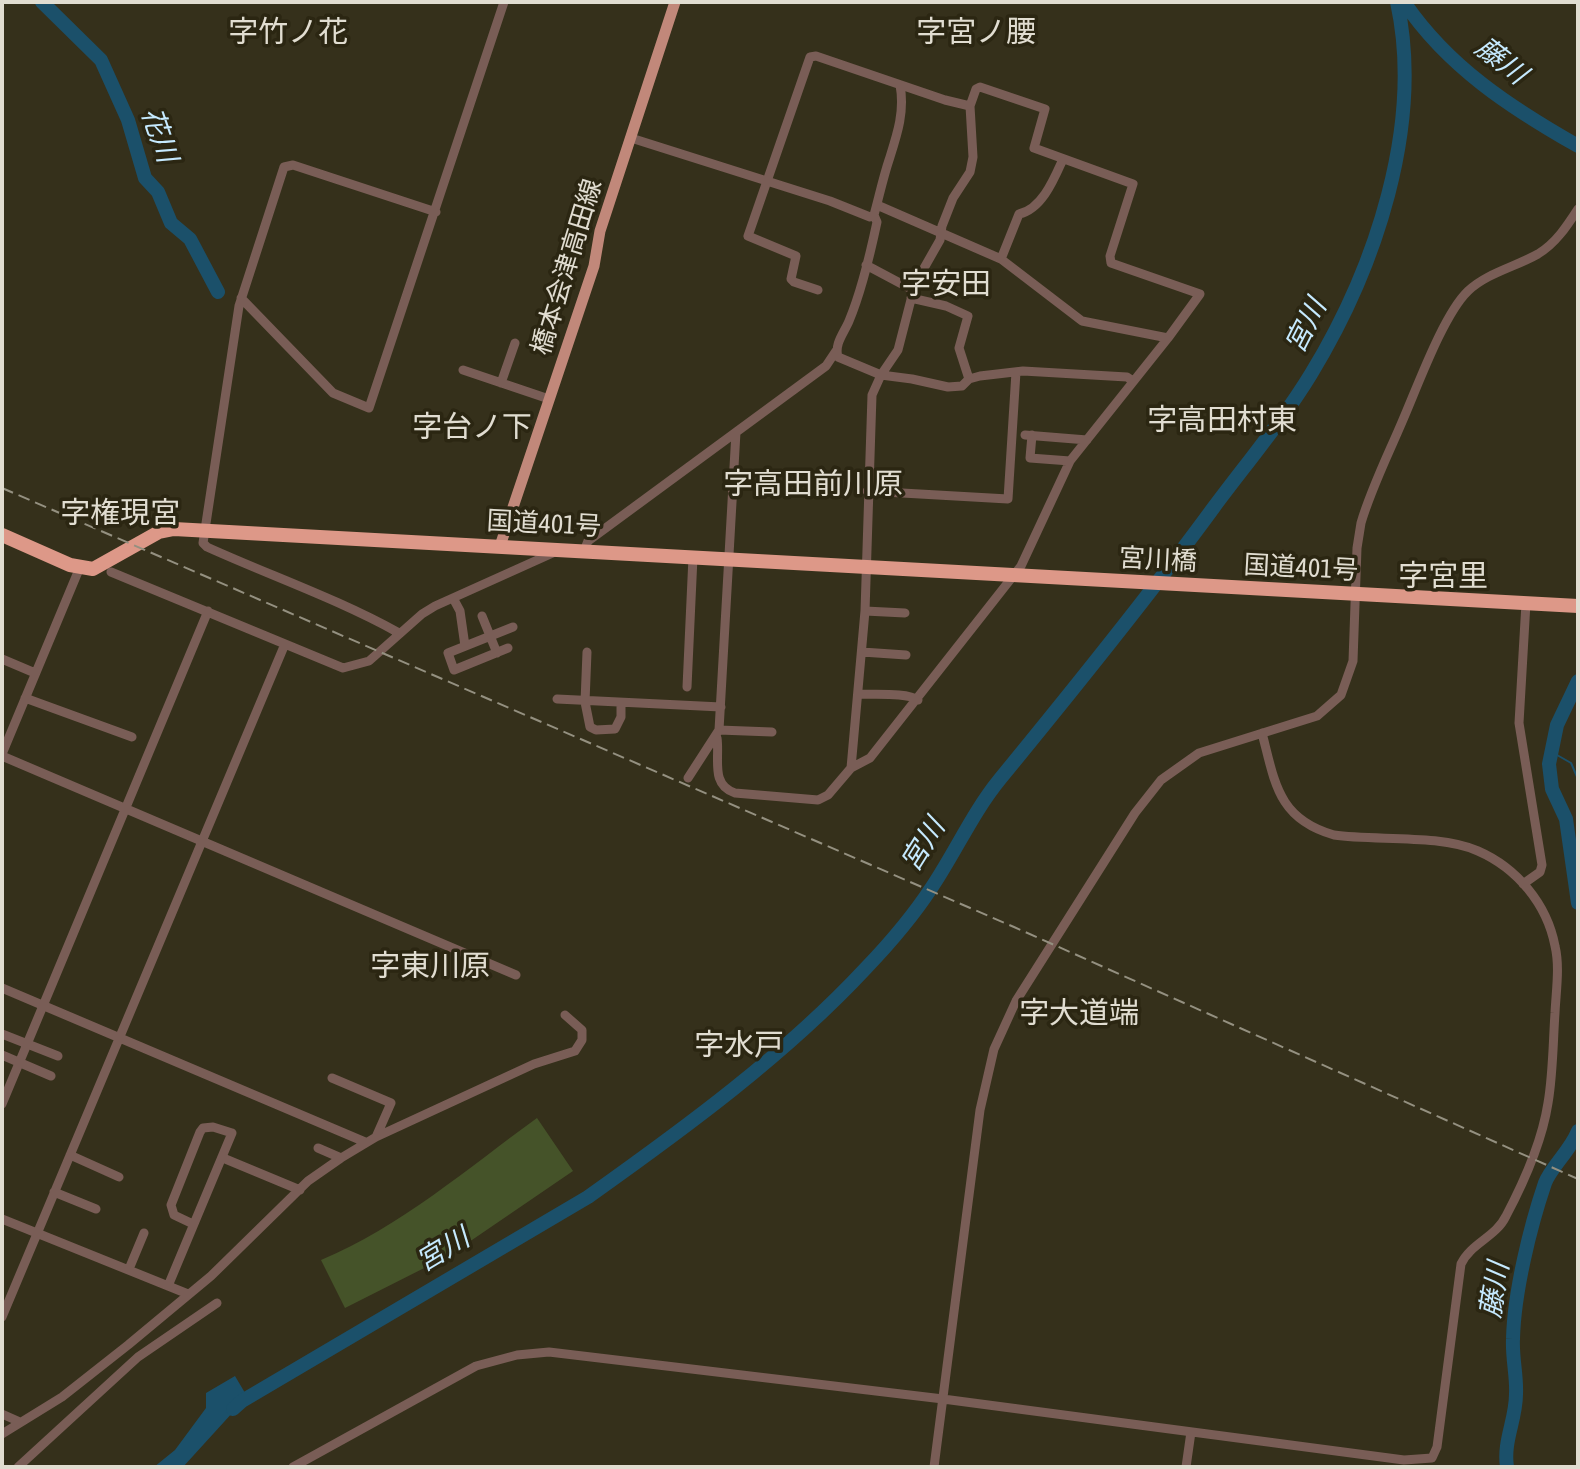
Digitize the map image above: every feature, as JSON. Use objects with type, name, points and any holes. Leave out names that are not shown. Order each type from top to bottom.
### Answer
[{"type":"highway","name":"国道401号","points":[[80,567],[93,569],[109,562],[166,529],[1101,580]]},
{"type":"highway","points":[[2,535],[80,567]]},
{"type":"highway","name":"宮川橋","points":[[1101,580],[1213,587]]},
{"type":"highway","name":"国道401号","points":[[1213,587],[1578,606]]},
{"type":"main road","name":"橋本会津高田線","points":[[500,546],[594,266],[600,231],[675,2]]},
{"type":"street","points":[[241,298],[333,393],[369,408],[504,2]]},
{"type":"street","points":[[818,290],[791,279],[796,256],[748,236],[810,57],[970,106]]},
{"type":"street","points":[[631,138],[870,217],[875,210],[899,131],[900,85]]},
{"type":"street","points":[[736,432],[717,774],[726,788],[735,793],[818,800],[828,795],[851,768],[870,758],[1015,575],[1070,461],[1200,294],[1111,263],[1110,256],[1133,184],[1034,148],[1045,109],[980,87],[976,89],[970,106],[973,157],[970,172],[947,212],[942,234],[912,294],[898,350],[872,395],[865,611],[851,768]]},
{"type":"street","points":[[1001,259],[1019,214],[1029,211],[1048,190],[1063,159]]},
{"type":"street","points":[[399,633],[370,617],[203,543],[241,298],[282,173],[288,165],[436,212]]},
{"type":"street","points":[[934,1467],[980,1110],[994,1049],[1016,1001],[1153,789],[1181,764],[1199,753],[1317,716],[1341,695],[1353,661],[1357,548],[1365,509],[1421,378],[1456,306],[1481,281],[1546,249],[1578,209]]},
{"type":"street","points":[[875,210],[1001,259],[1082,321],[1168,338]]},
{"type":"street","points":[[584,551],[588,541],[826,366],[836,351],[858,298],[877,222],[875,210]]},
{"type":"street","points":[[866,265],[912,294],[968,316],[959,348],[969,379]]},
{"type":"street","points":[[501,383],[515,343]]},
{"type":"street","points":[[836,351],[838,357],[881,375],[948,387],[962,386],[969,379],[1016,372],[1127,377],[1133,381]]},
{"type":"street","points":[[463,370],[549,399]]},
{"type":"street","points":[[867,491],[1008,499],[1016,372]]},
{"type":"street","points":[[1070,461],[1030,458],[1028,435],[1087,440]]},
{"type":"street","points":[[111,572],[343,668],[369,661],[422,614],[555,553],[557,549]]},
{"type":"street","points":[[687,687],[693,557]]},
{"type":"street","points":[[80,567],[2,755],[516,975]]},
{"type":"street","points":[[453,598],[460,611],[465,646]]},
{"type":"street","points":[[1523,884],[1540,872],[1542,865],[1519,723],[1526,603]]},
{"type":"street","points":[[2,1104],[208,611]]},
{"type":"street","points":[[865,611],[905,613]]},
{"type":"street","points":[[482,616],[497,653]]},
{"type":"street","points":[[508,648],[454,670],[448,653],[513,627]]},
{"type":"street","points":[[2,1317],[285,644]]},
{"type":"street","points":[[587,652],[585,702],[590,727],[606,731],[618,727],[621,704]]},
{"type":"street","points":[[862,652],[906,655]]},
{"type":"street","points":[[2,659],[35,673]]},
{"type":"street","points":[[858,694],[891,697],[901,693],[918,700]]},
{"type":"street","points":[[25,698],[132,737]]},
{"type":"street","points":[[557,699],[721,707]]},
{"type":"street","points":[[718,734],[772,732]]},
{"type":"street","points":[[1262,733],[1278,794],[1296,817],[1334,835],[1444,843],[1470,848],[1494,860],[1523,884],[1546,920],[1556,949],[1548,1104],[1536,1147],[1507,1215],[1499,1227],[1473,1247],[1461,1264],[1433,1467]]},
{"type":"street","points":[[688,778],[718,734]]},
{"type":"street","points":[[2,988],[365,1142]]},
{"type":"street","points":[[2,1434],[85,1380],[211,1276],[300,1190],[341,1158],[365,1142],[534,1064],[575,1051],[582,1040],[582,1030],[565,1015]]},
{"type":"street","points":[[2,1034],[58,1056]]},
{"type":"street","points":[[2,1055],[51,1076]]},
{"type":"street","points":[[332,1078],[391,1103],[376,1137]]},
{"type":"street","points":[[168,1286],[232,1133],[213,1127],[203,1128],[171,1205],[174,1215],[193,1224]]},
{"type":"street","points":[[318,1148],[341,1158]]},
{"type":"street","points":[[70,1155],[119,1177]]},
{"type":"street","points":[[223,1158],[300,1190]]},
{"type":"street","points":[[54,1192],[96,1209]]},
{"type":"street","points":[[2,1219],[188,1294]]},
{"type":"street","points":[[129,1269],[144,1233]]},
{"type":"street","points":[[18,1467],[138,1357],[217,1303]]},
{"type":"street","points":[[293,1467],[476,1366],[517,1355],[568,1353],[1404,1460],[1426,1460],[1434,1455]]},
{"type":"street","points":[[2,1414],[20,1422]]},
{"type":"street","points":[[1186,1467],[1191,1432]]},
{"type":"green space","points":[[537,1118],[573,1171],[450,1255],[345,1308],[321,1260],[406,1214]]},
{"type":"water","points":[[235,1376],[251,1403],[234,1411],[183,1467],[154,1467],[175,1450],[206,1408],[206,1393]]},
{"type":"waterway","name":"花川","points":[[42,2],[101,60],[128,120],[145,178],[158,192],[171,223],[190,239],[218,292]]},
{"type":"waterway","name":"宮川","points":[[233,1409],[588,1197],[697,1117],[802,1031],[901,929],[932,887],[990,792],[1136,610],[1264,442],[1311,374],[1334,333],[1373,243],[1399,146],[1404,97],[1404,49],[1397,2]]},
{"type":"waterway","name":"藤川","points":[[1404,2],[1440,47],[1482,84],[1578,146]]},
{"type":"waterway","name":"藤川","points":[[1578,681],[1557,725],[1549,764],[1552,789],[1566,819],[1578,903]]},
{"type":"waterway","points":[[1550,751],[1571,763],[1578,779]]},
{"type":"waterway","name":"藤川","points":[[1507,1467],[1516,1394],[1514,1321],[1524,1260],[1545,1183],[1578,1131]]},
{"type":"railway","points":[[2,488],[1014,927],[1578,1179]]},
{"type":"district","name":"字竹ノ花","points":[[288,33]]},
{"type":"district","name":"字宮ノ腰","points":[[976,33]]},
{"type":"district","name":"字安田","points":[[946,285]]},
{"type":"district","name":"字高田村東","points":[[1222,421]]},
{"type":"district","name":"字台ノ下","points":[[472,428]]},
{"type":"district","name":"字高田前川原","points":[[813,485]]},
{"type":"district","name":"字権現宮","points":[[120,514]]},
{"type":"district","name":"字宮里","points":[[1443,577]]},
{"type":"district","name":"字東川原","points":[[430,967]]},
{"type":"district","name":"字大道端","points":[[1079,1014]]},
{"type":"district","name":"字水戸","points":[[739,1046]]}]
